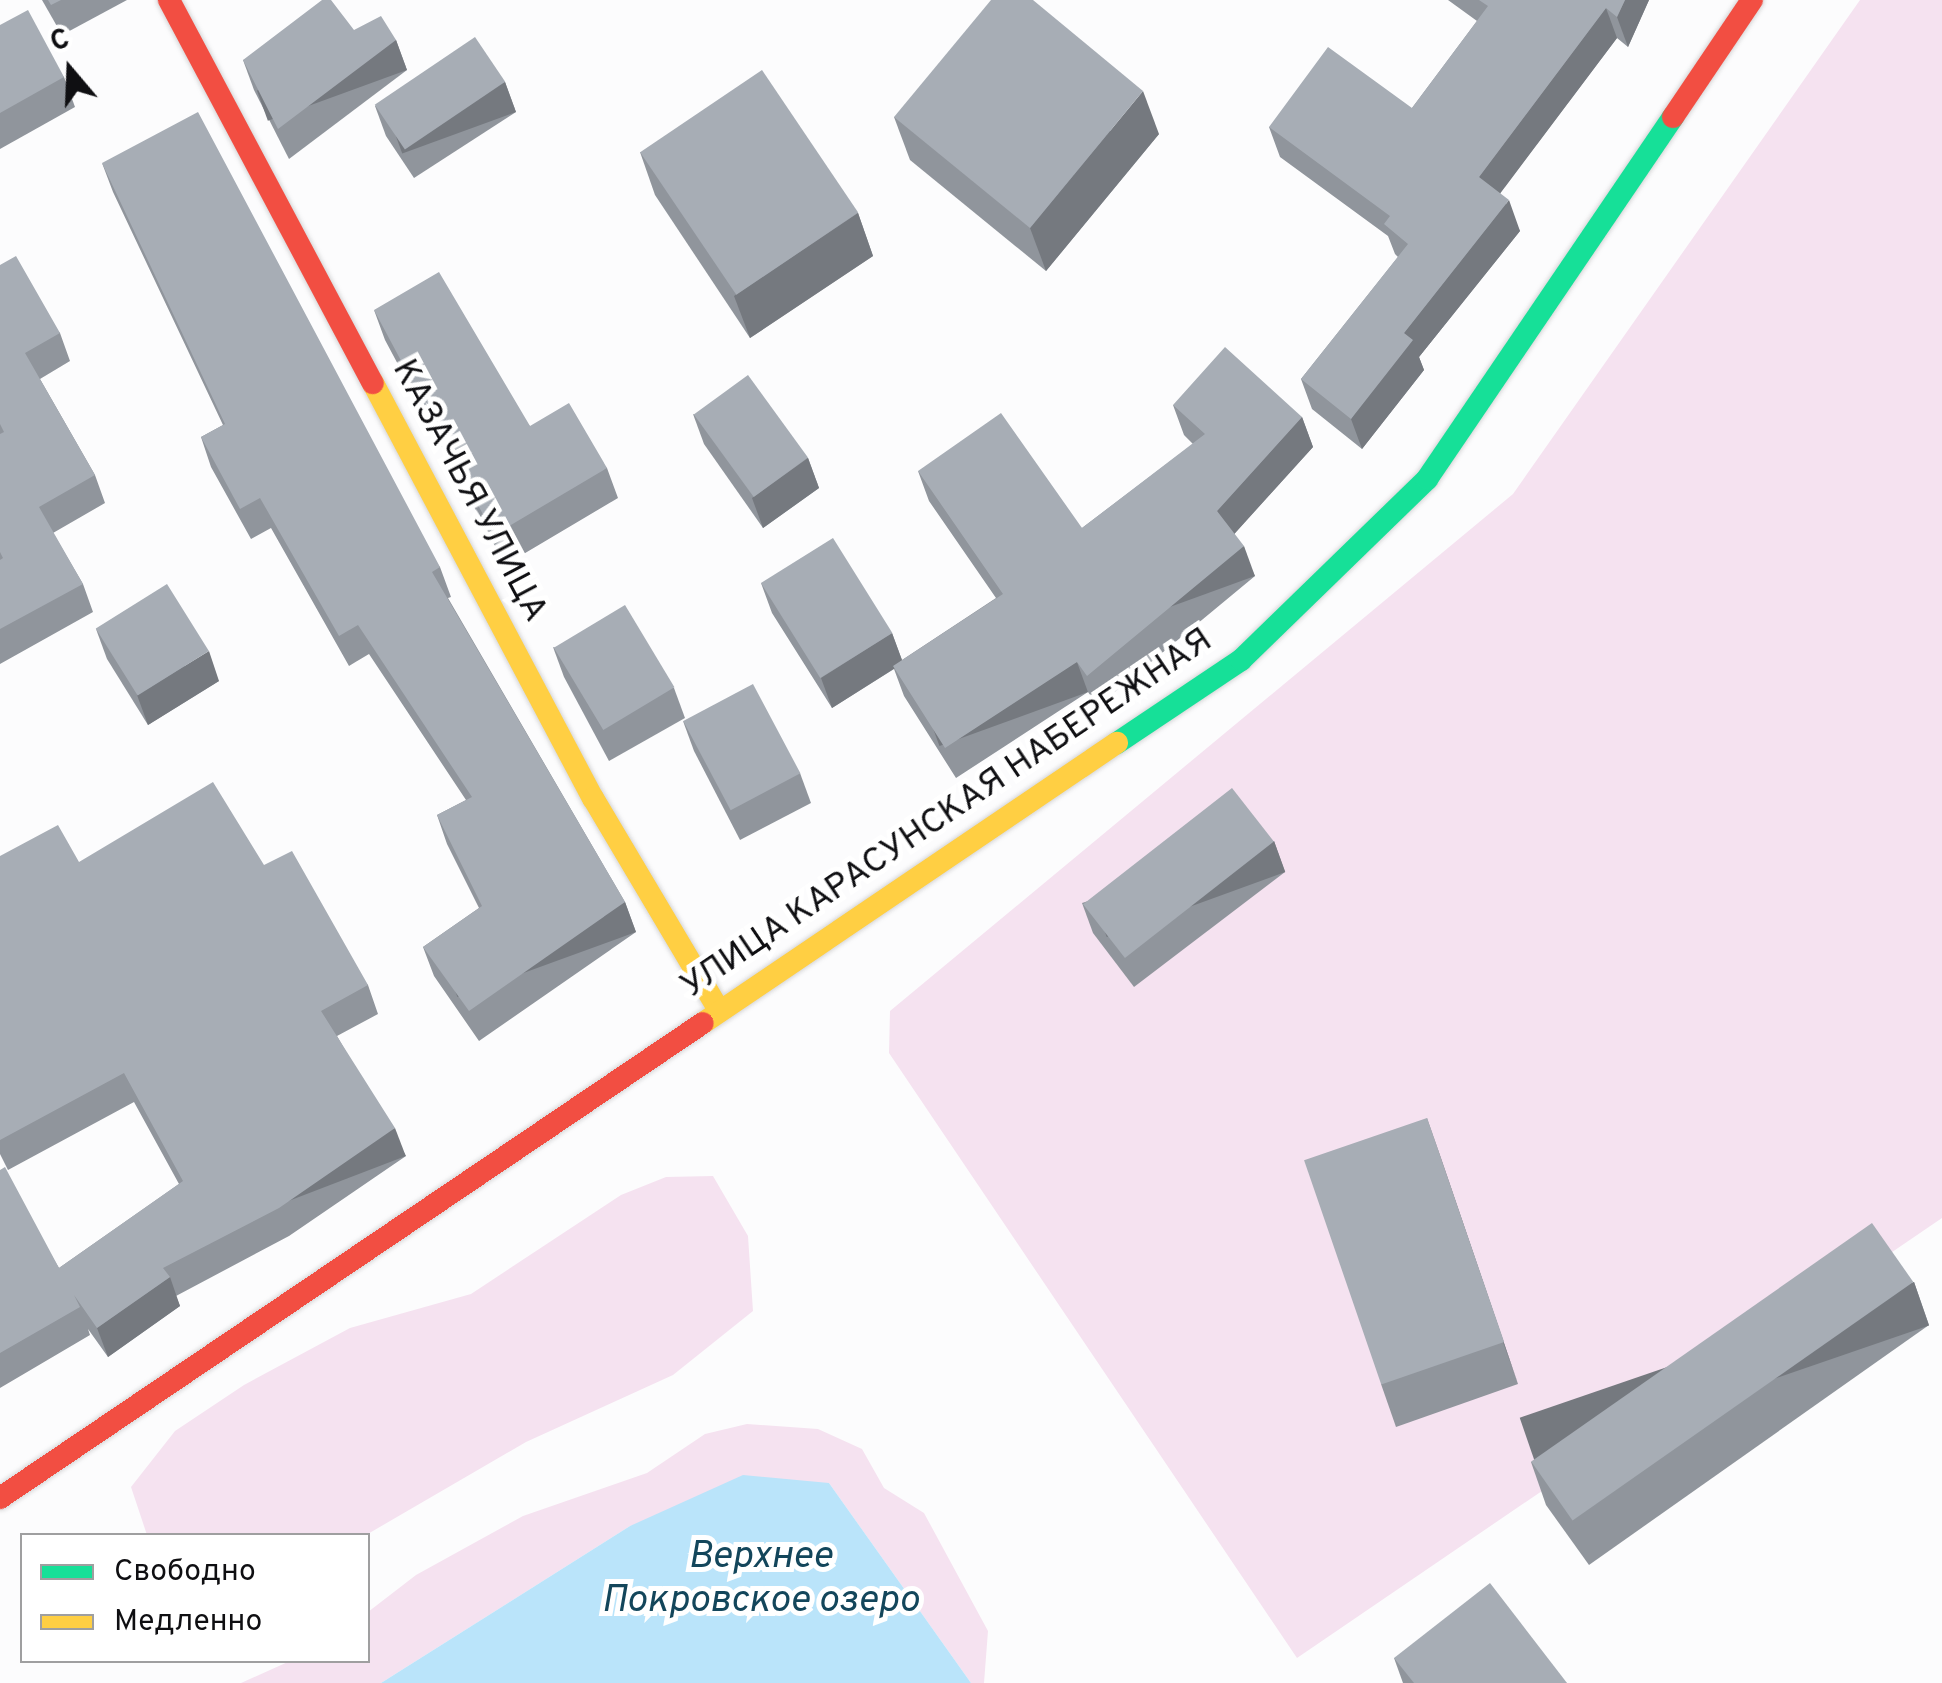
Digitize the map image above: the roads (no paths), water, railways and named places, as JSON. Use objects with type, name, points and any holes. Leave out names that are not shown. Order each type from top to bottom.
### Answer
[{"type":"street","name":"КАЗАЧЬЯ УЛИЦА","points":[[169,0],[593,798],[719,1010]]},
{"type":"street","name":"УЛИЦА КАРАСУНСКАЯ НАБЕРЕЖНАЯ","points":[[0,1498],[1241,660],[1412,493],[1752,0]]},
{"type":"water","name":"Верхнее Покровское озеро","points":[[743,1475],[829,1483],[971,1683],[381,1683],[630,1526]]}]
